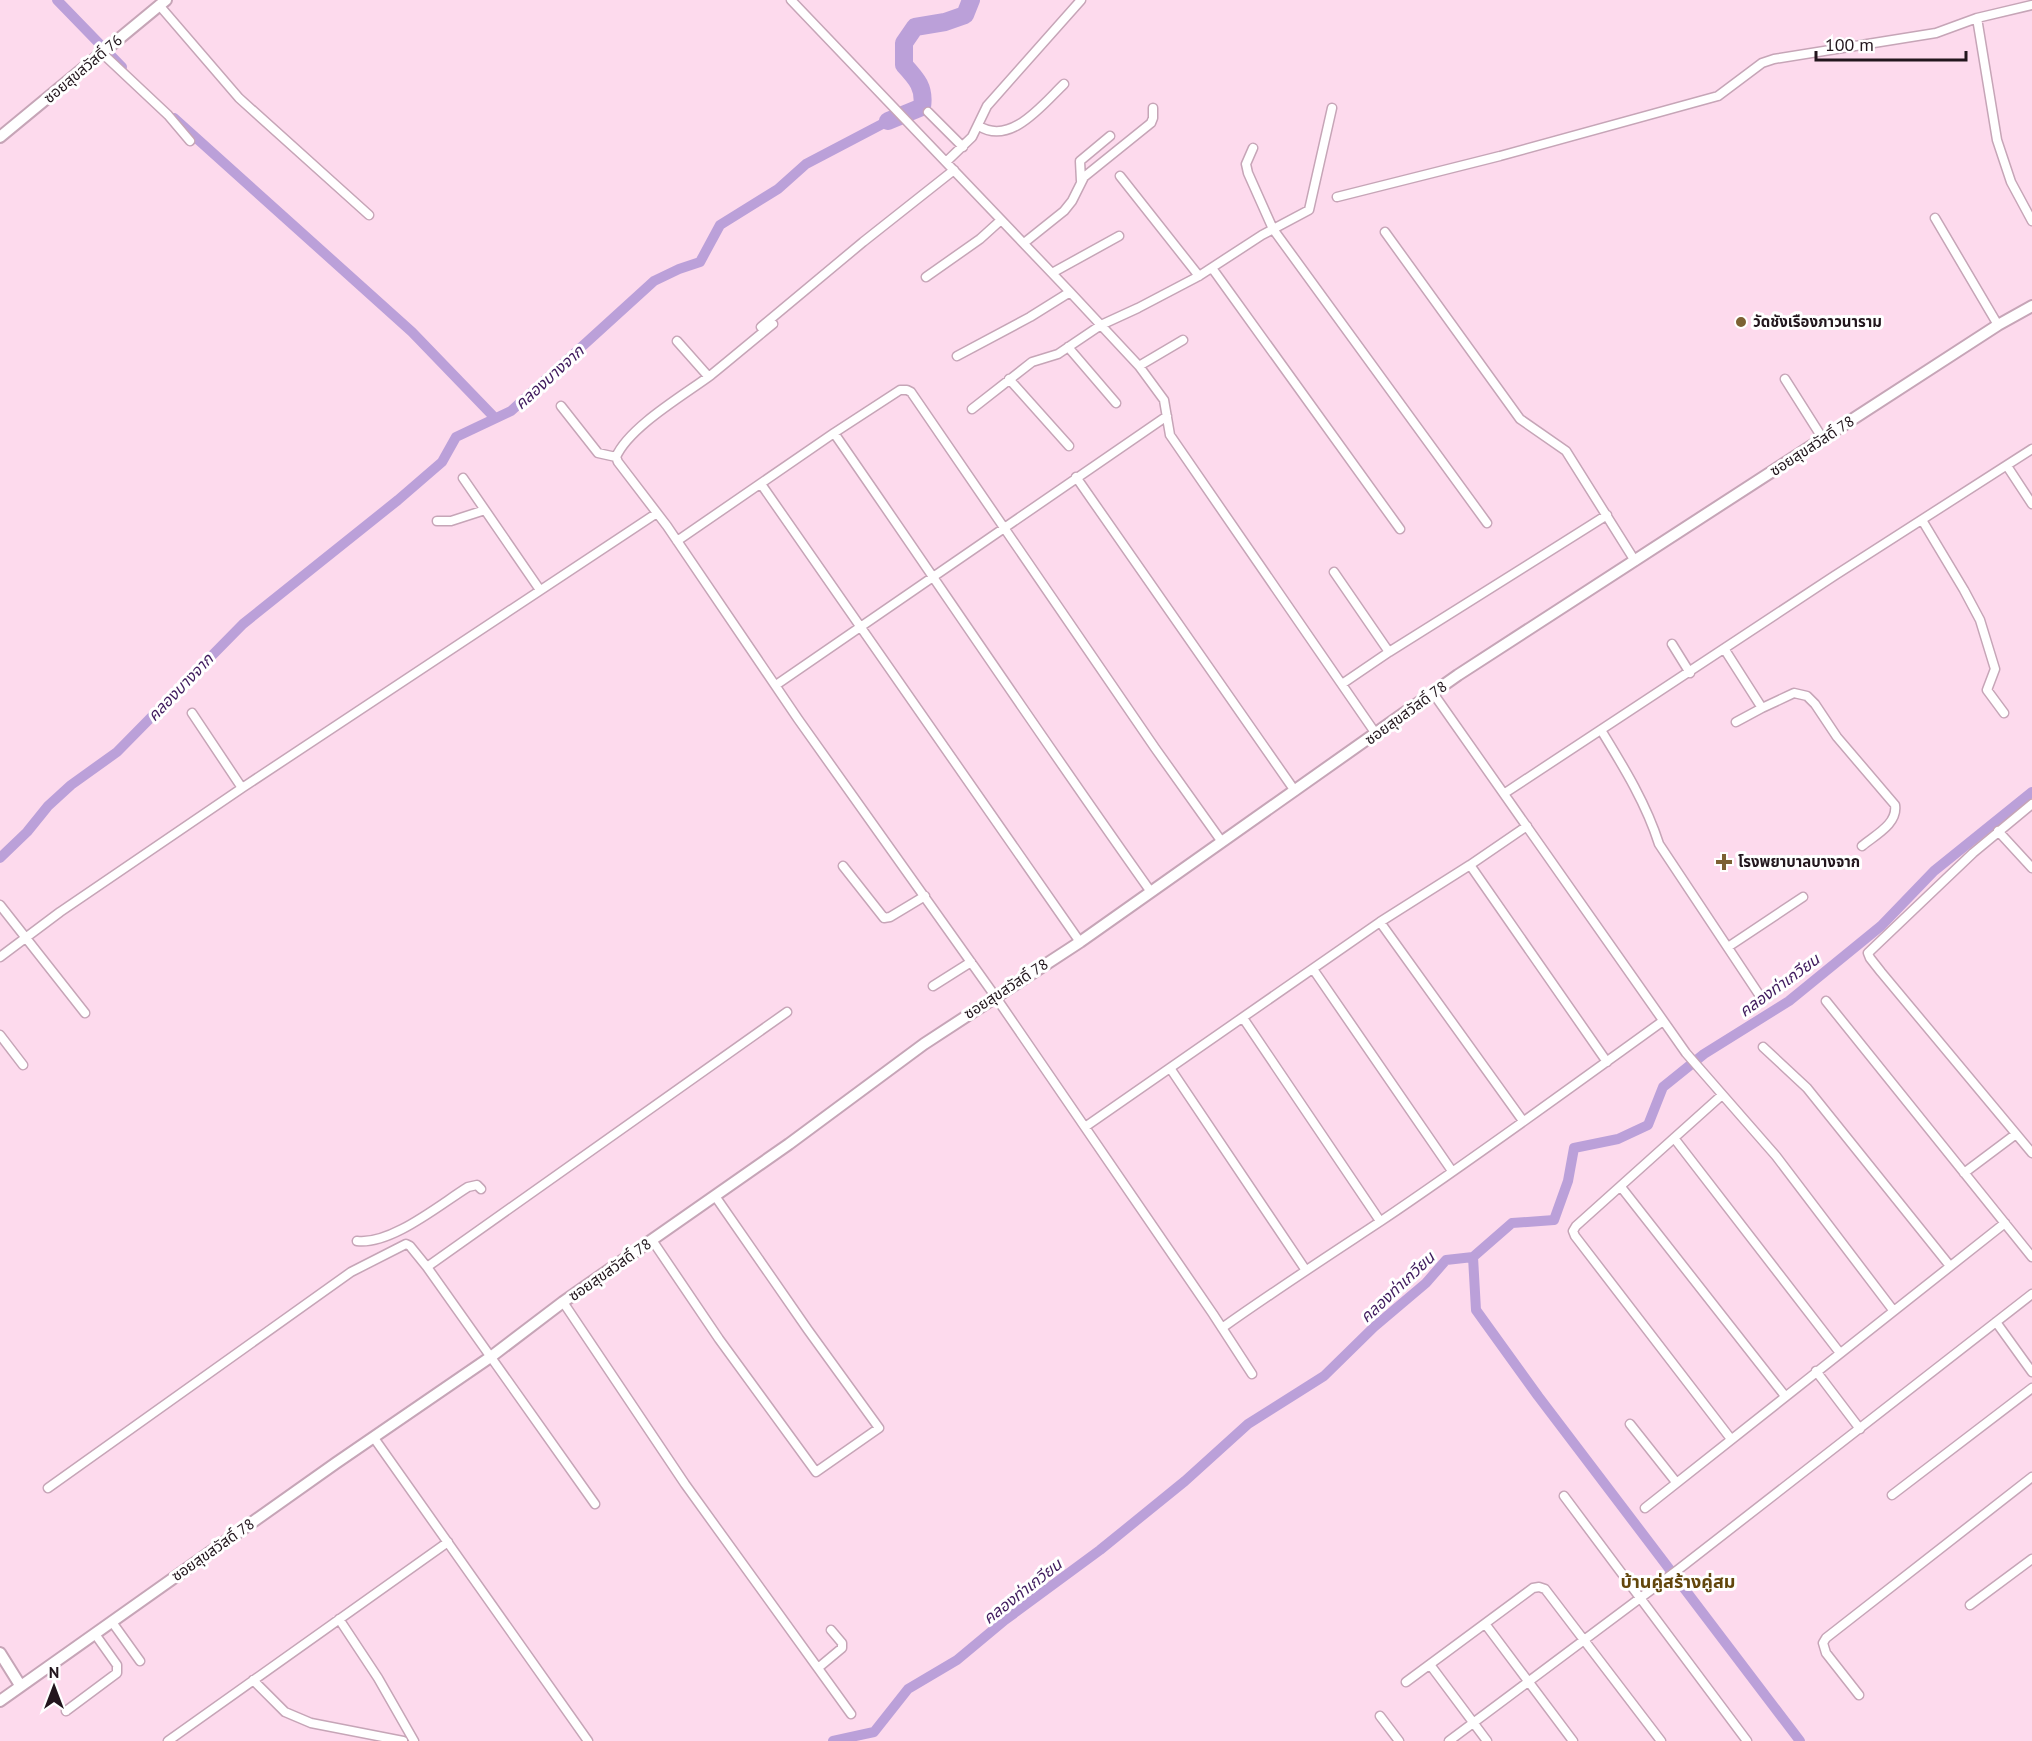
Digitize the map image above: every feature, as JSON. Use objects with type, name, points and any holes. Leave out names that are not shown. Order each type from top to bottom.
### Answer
[{"type":"street","points":[[791,0],[1024,243],[1138,366],[1164,400],[1170,435],[1376,734]]},
{"type":"street","points":[[946,162],[963,147],[978,126],[987,106],[1081,0]]},
{"type":"street","points":[[163,3],[239,98],[369,214]]},
{"type":"street","name":"ซอยสุขสวัสดิ์ 76","points":[[0,137],[163,3]]},
{"type":"street","points":[[1337,197],[1500,156],[1718,96],[1762,63],[1774,59],[1936,33],[1977,18],[2032,5]]},
{"type":"street","points":[[1977,18],[1997,140],[2011,182],[2032,221]]},
{"type":"street","points":[[103,52],[168,115],[190,141]]},
{"type":"street","points":[[978,126],[994,132],[1019,125],[1065,84]]},
{"type":"street","points":[[1024,243],[1072,201],[1081,181],[1151,123],[1153,108]]},
{"type":"street","points":[[972,409],[1032,362],[1052,357],[1101,325],[1199,276],[1273,229],[1309,210],[1332,108]]},
{"type":"street","points":[[928,112],[963,147]]},
{"type":"street","points":[[1081,181],[1080,160],[1110,136]]},
{"type":"street","points":[[1253,147],[1246,168],[1273,229],[1487,523]]},
{"type":"street","points":[[725,357],[862,242],[954,170]]},
{"type":"street","points":[[1120,176],[1199,276]]},
{"type":"street","points":[[1935,218],[1998,326]]},
{"type":"street","points":[[926,277],[980,239],[1001,220]]},
{"type":"street","points":[[1385,232],[1513,410],[1529,427],[1566,451],[1635,561]]},
{"type":"street","points":[[1052,273],[1119,236]]},
{"type":"street","points":[[1212,268],[1400,529]]},
{"type":"street","points":[[957,357],[1070,292]]},
{"type":"street","name":"ซอยสุขสวัสดิ์ 78","points":[[0,1701],[492,1356],[563,1302],[789,1144],[924,1044],[1080,942],[1433,693],[1822,439],[2032,306]]},
{"type":"street","points":[[616,457],[626,440],[670,402],[708,376],[773,324]]},
{"type":"street","points":[[1138,366],[1183,340]]},
{"type":"street","points":[[677,341],[708,376]]},
{"type":"street","points":[[1068,347],[1116,403]]},
{"type":"street","points":[[1009,379],[1069,446]]},
{"type":"street","points":[[1785,379],[1822,439]]},
{"type":"street","points":[[677,541],[900,390],[912,392],[1155,748],[1222,842]]},
{"type":"street","points":[[561,406],[598,453],[616,457],[677,541],[798,719],[995,996],[1252,1374]]},
{"type":"street","points":[[776,685],[1167,416]]},
{"type":"street","points":[[834,433],[1047,745],[1151,892]]},
{"type":"street","points":[[1505,793],[2032,449]]},
{"type":"street","points":[[2007,466],[2032,504]]},
{"type":"street","points":[[1076,477],[1294,791]]},
{"type":"street","points":[[463,478],[540,590]]},
{"type":"street","points":[[761,484],[1080,942]]},
{"type":"street","points":[[437,521],[451,521],[485,510]]},
{"type":"street","points":[[0,957],[60,912],[242,788],[657,513]]},
{"type":"street","points":[[1342,684],[1606,515]]},
{"type":"street","points":[[1922,520],[1980,620],[1995,669],[1988,690],[2004,713]]},
{"type":"street","points":[[1334,572],[1389,652]]},
{"type":"street","points":[[1672,644],[1690,673]]},
{"type":"street","points":[[1725,650],[1762,708]]},
{"type":"street","points":[[1433,693],[1686,1053],[1776,1156],[1893,1310]]},
{"type":"street","points":[[1736,722],[1794,693],[1807,696],[1837,737],[1895,805],[1895,816],[1890,823],[1862,846]]},
{"type":"street","points":[[192,713],[242,788]]},
{"type":"street","points":[[1601,730],[1650,818],[1659,844],[1760,996]]},
{"type":"street","points":[[2032,804],[1998,831],[1870,950],[1868,956],[2032,1153]]},
{"type":"street","points":[[1085,1127],[1380,922],[1527,826]]},
{"type":"street","points":[[1998,831],[2032,868]]},
{"type":"street","points":[[1470,865],[1606,1062]]},
{"type":"street","points":[[843,866],[884,918],[890,917],[925,896]]},
{"type":"street","points":[[1728,947],[1803,897]]},
{"type":"street","points":[[0,905],[85,1013]]},
{"type":"street","points":[[1380,922],[1523,1121]]},
{"type":"street","points":[[933,986],[971,962]]},
{"type":"street","points":[[1313,969],[1452,1171]]},
{"type":"street","points":[[1826,1001],[2032,1257]]},
{"type":"street","points":[[427,1267],[787,1012]]},
{"type":"street","points":[[1243,1018],[1380,1221]]},
{"type":"street","points":[[1222,1328],[1305,1269],[1452,1171],[1663,1021]]},
{"type":"street","points":[[0,1035],[23,1065]]},
{"type":"street","points":[[1763,1047],[1807,1088],[1950,1266]]},
{"type":"street","points":[[1170,1068],[1305,1269]]},
{"type":"street","points":[[1722,1095],[1576,1226],[1574,1233],[1731,1439]]},
{"type":"street","points":[[1964,1173],[2016,1134]]},
{"type":"street","points":[[1674,1138],[1840,1353]]},
{"type":"street","points":[[357,1241],[379,1240],[401,1229],[468,1187],[477,1185],[482,1189]]},
{"type":"street","points":[[1621,1186],[1785,1396]]},
{"type":"street","points":[[652,1240],[719,1339],[816,1472],[879,1428],[715,1196]]},
{"type":"street","points":[[1645,1508],[2005,1223]]},
{"type":"street","points":[[401,1229],[406,1244],[427,1267],[492,1356],[595,1504]]},
{"type":"street","points":[[48,1488],[351,1272],[406,1244]]},
{"type":"street","points":[[1449,1741],[1641,1598],[2032,1294]]},
{"type":"street","points":[[563,1302],[685,1484],[851,1714]]},
{"type":"street","points":[[1996,1322],[2032,1372]]},
{"type":"street","points":[[1816,1371],[1860,1429]]},
{"type":"street","points":[[1892,1495],[2032,1388]]},
{"type":"street","points":[[1630,1424],[1676,1482]]},
{"type":"street","points":[[374,1438],[588,1741]]},
{"type":"street","points":[[1859,1695],[1826,1653],[1823,1643],[1826,1638],[2032,1477]]},
{"type":"street","points":[[1564,1496],[1748,1741]]},
{"type":"street","points":[[168,1741],[448,1542]]},
{"type":"street","points":[[1970,1605],[2032,1559]]},
{"type":"street","points":[[1406,1682],[1431,1666],[1533,1588],[1542,1587],[1585,1639],[1661,1741]]},
{"type":"street","points":[[339,1619],[378,1678],[414,1741]]},
{"type":"street","points":[[112,1622],[140,1661]]},
{"type":"street","points":[[1486,1625],[1573,1741]]},
{"type":"street","points":[[818,1668],[842,1648],[842,1643],[831,1630]]},
{"type":"street","points":[[66,1711],[117,1672],[117,1665],[95,1634]]},
{"type":"street","points":[[0,1653],[20,1685]]},
{"type":"street","points":[[1431,1666],[1486,1741]]},
{"type":"street","points":[[253,1680],[285,1712],[311,1723],[403,1741]]},
{"type":"street","points":[[1380,1716],[1399,1741]]},
{"type":"street","points":[[181,1731],[186,1741]]},
{"type":"waterway","points":[[57,0],[122,67]]},
{"type":"waterway","name":"คลองบางจาก","points":[[888,121],[922,107],[923,100],[919,84],[904,65],[904,43],[915,27],[945,22],[965,15],[971,0]]},
{"type":"waterway","points":[[174,118],[412,332],[495,418]]},
{"type":"waterway","name":"คลองบางจาก","points":[[0,858],[27,832],[48,806],[71,785],[117,752],[243,624],[442,462],[456,437],[511,411],[654,281],[700,262],[720,225],[778,189],[806,164],[888,121]]},
{"type":"waterway","name":"คลองท่าเกวียน","points":[[833,1741],[874,1732],[908,1689],[957,1660],[1005,1620],[1100,1550],[1185,1481],[1248,1424],[1324,1376],[1374,1327],[1426,1283],[1446,1260],[1473,1257],[1512,1223],[1554,1220],[1568,1181],[1574,1148],[1618,1139],[1648,1125],[1663,1087],[1704,1054],[1789,1001],[1881,926],[1934,871],[2032,792]]},
{"type":"waterway","points":[[1473,1257],[1476,1310],[1538,1396],[1800,1741]]},
{"type":"place","name":"วัดชังเรืองภาวนาราม","points":[[1741,322]]},
{"type":"place","name":"โรงพยาบาลบางจาก","points":[[1724,862]]},
{"type":"district","name":"บ้านคู่สร้างคู่สม","points":[[1678,1582]]}]
